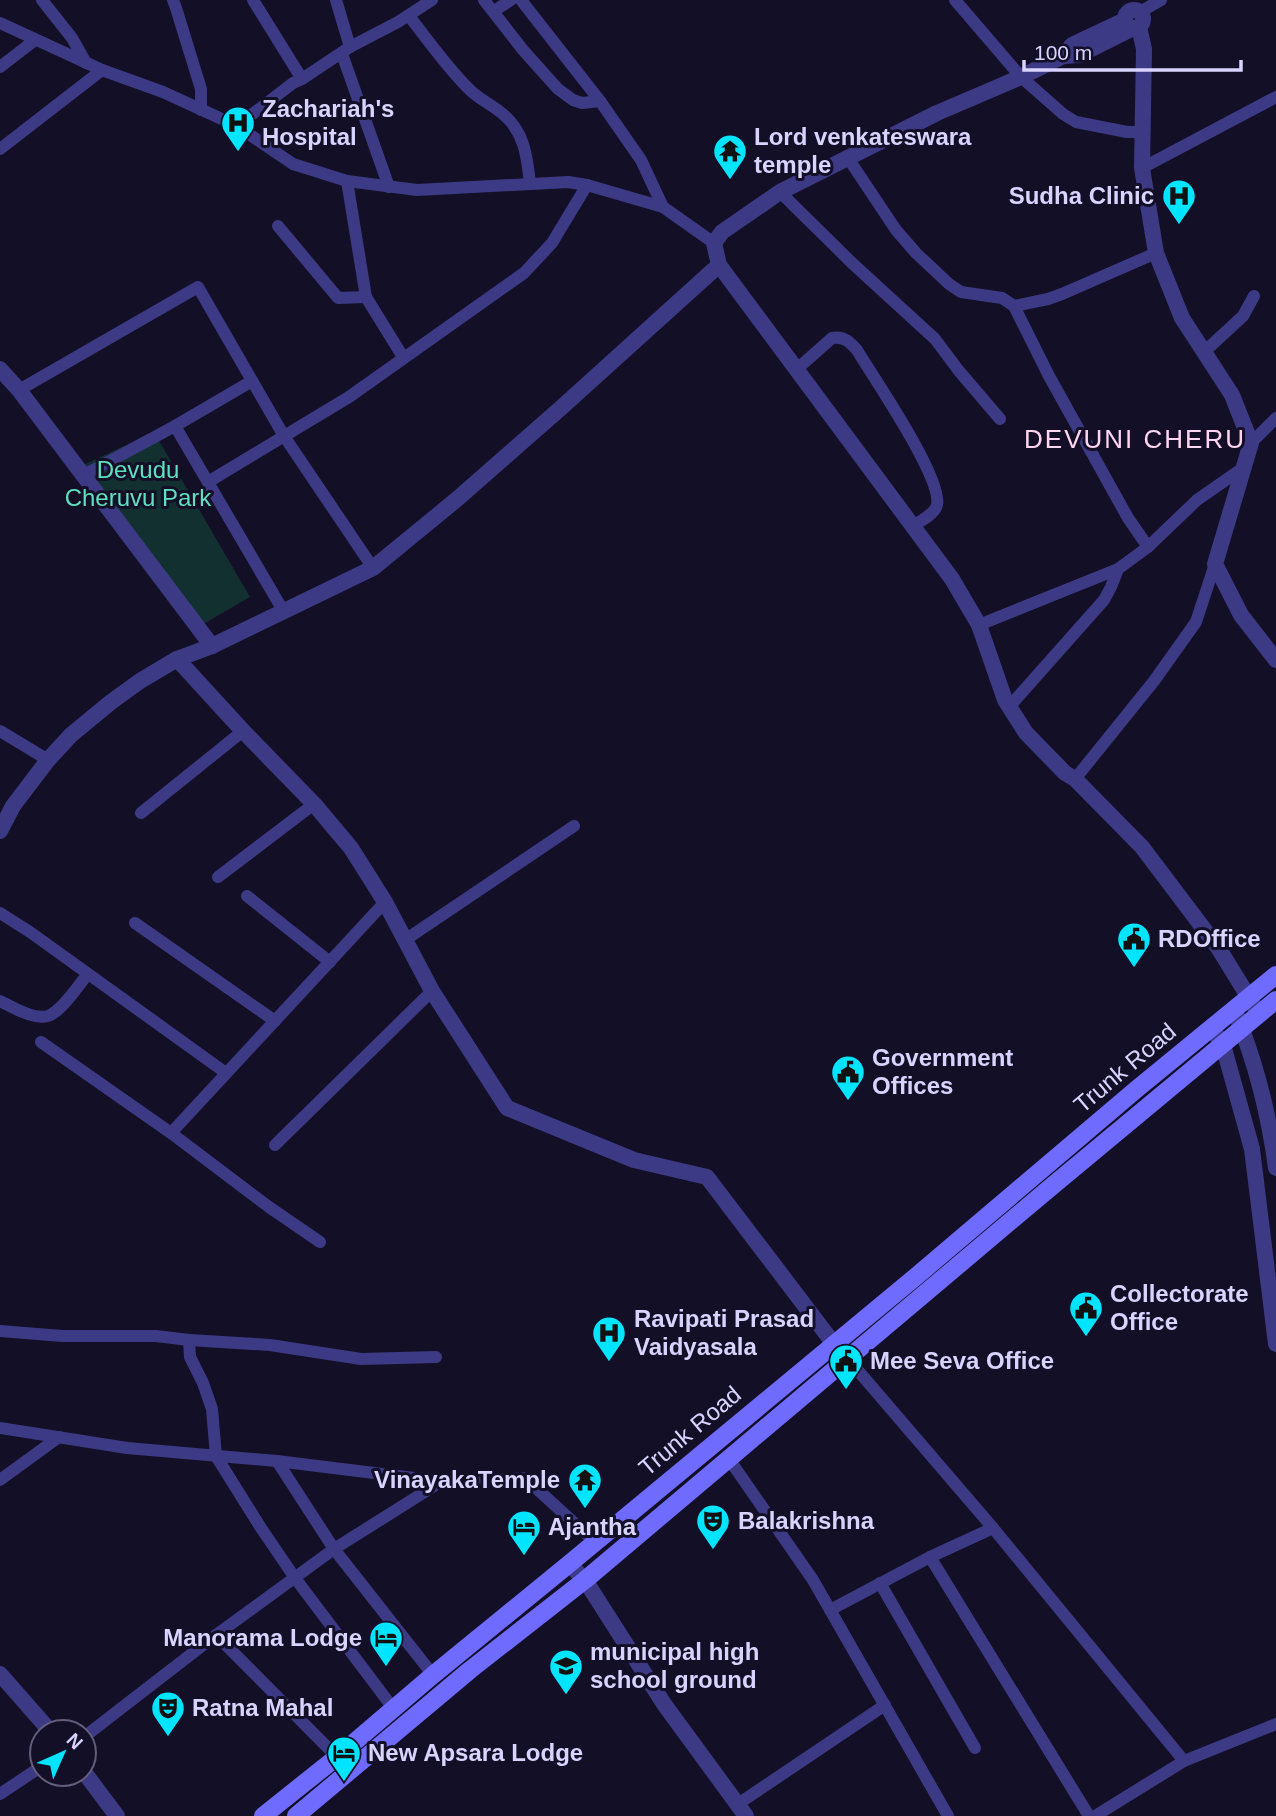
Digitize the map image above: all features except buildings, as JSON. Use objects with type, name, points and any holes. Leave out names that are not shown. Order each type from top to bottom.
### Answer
[{"type":"main road","name":"Trunk Road","points":[[263,1816],[1276,975]]},
{"type":"main road","points":[[296,1816],[470,1670],[585,1580],[1276,1000]]},
{"type":"street","points":[[42,0],[72,38],[86,63]]},
{"type":"street","points":[[173,0],[201,89],[201,110]]},
{"type":"street","points":[[253,0],[302,79]]},
{"type":"street","points":[[336,0],[346,50],[389,187]]},
{"type":"street","points":[[237,126],[293,83],[432,0]]},
{"type":"street","points":[[484,0],[558,89],[582,103],[600,102]]},
{"type":"street","points":[[494,11],[511,0]]},
{"type":"street","points":[[521,0],[641,160],[663,207]]},
{"type":"street","points":[[955,0],[1021,76],[1063,114],[1076,122],[1127,132],[1143,132]]},
{"type":"street","points":[[714,243],[722,232],[780,192],[937,113],[1063,56],[1079,55],[1133,16],[1161,0]]},
{"type":"street","points":[[409,16],[466,86],[516,127],[526,148],[530,184]]},
{"type":"street","points":[[1133,16],[1144,49],[1142,168],[1156,253],[1182,318],[1231,395],[1251,443]]},
{"type":"street","points":[[0,23],[102,71],[163,92],[237,126],[293,164],[347,181],[417,190],[568,182],[587,185],[663,207],[714,243],[719,265],[952,579],[979,625],[1005,700],[1026,733],[1142,847],[1220,949],[1241,1003],[1242,1028],[1267,1110],[1276,1168]]},
{"type":"street","points":[[0,67],[35,40]]},
{"type":"street","points":[[0,149],[102,71]]},
{"type":"street","points":[[1142,168],[1276,97]]},
{"type":"street","points":[[848,158],[896,230],[949,284],[968,294],[1008,300],[1014,306],[1062,400],[1128,518],[1148,547]]},
{"type":"street","points":[[347,181],[366,298],[403,357]]},
{"type":"street","points":[[208,482],[349,397],[524,273],[552,243],[587,185]]},
{"type":"street","points":[[780,192],[852,263],[930,333],[1000,419]]},
{"type":"street","points":[[278,226],[338,298],[366,298]]},
{"type":"street","points":[[1014,306],[1062,294],[1156,253]]},
{"type":"street","points":[[0,831],[13,806],[48,760],[71,735],[111,702],[177,659],[212,646],[373,568],[456,500],[719,265]]},
{"type":"street","points":[[19,390],[198,287],[284,436],[373,568]]},
{"type":"street","points":[[1204,352],[1243,316],[1254,296]]},
{"type":"street","points":[[797,369],[832,338],[845,339],[857,350],[921,453],[931,478],[938,501],[937,507],[913,526]]},
{"type":"street","points":[[0,369],[19,390],[212,646]]},
{"type":"street","points":[[84,475],[252,381]]},
{"type":"street","points":[[1075,779],[1154,681],[1196,622],[1251,443],[1276,418]]},
{"type":"street","points":[[175,426],[284,612]]},
{"type":"street","points":[[979,625],[1118,569],[1148,547],[1197,500],[1243,468]]},
{"type":"street","points":[[1214,564],[1241,615],[1276,660]]},
{"type":"street","points":[[1009,707],[1104,600],[1118,569]]},
{"type":"street","points":[[177,659],[314,804],[351,848],[385,902],[432,991],[507,1108],[634,1160],[707,1177],[834,1344],[993,1528],[1184,1761]]},
{"type":"street","points":[[141,813],[243,731]]},
{"type":"street","points":[[0,732],[48,760]]},
{"type":"street","points":[[218,877],[314,804]]},
{"type":"street","points":[[405,940],[575,827]]},
{"type":"street","points":[[247,896],[330,961]]},
{"type":"street","points":[[171,1133],[385,902]]},
{"type":"street","points":[[0,913],[226,1073]]},
{"type":"street","points":[[135,923],[275,1021]]},
{"type":"street","points":[[0,1001],[21,1011],[48,1016],[58,1010],[88,975]]},
{"type":"street","points":[[275,1145],[432,991]]},
{"type":"street","points":[[1241,1003],[1259,1014]]},
{"type":"street","points":[[1211,1027],[1223,1045],[1252,1149],[1276,1344]]},
{"type":"street","points":[[41,1042],[320,1242]]},
{"type":"street","points":[[0,1331],[62,1336],[156,1336],[270,1345],[361,1359],[436,1357]]},
{"type":"street","points":[[188,1340],[190,1357],[212,1409],[216,1456],[295,1578],[393,1708]]},
{"type":"street","points":[[0,1428],[127,1448],[277,1461],[455,1483],[525,1478],[594,1542]]},
{"type":"street","points":[[0,1480],[59,1437]]},
{"type":"street","points":[[729,1459],[813,1580],[948,1816]]},
{"type":"street","points":[[277,1461],[334,1549],[433,1675]]},
{"type":"street","points":[[98,1726],[216,1634],[334,1549],[442,1481]]},
{"type":"street","points":[[830,1610],[930,1557],[993,1528]]},
{"type":"street","points":[[930,1557],[1089,1816]]},
{"type":"street","points":[[569,1564],[585,1580],[664,1704],[742,1810],[885,1705]]},
{"type":"street","points":[[880,1583],[975,1748]]},
{"type":"street","points":[[216,1634],[337,1757]]},
{"type":"street","points":[[0,1674],[39,1718]]},
{"type":"street","points":[[1095,1816],[1184,1761],[1276,1724]]},
{"type":"street","points":[[0,1794],[28,1775]]},
{"type":"street","points":[[96,1788],[117,1816]]},
{"type":"green space","name":"Devudu Cheruvu Park","points":[[154,432],[250,597],[193,630],[79,467]]},
{"type":"place","name":"Zachariah's Hospital","points":[[238,153]]},
{"type":"place","name":"Lord venkateswara temple","points":[[730,181]]},
{"type":"place","name":"Sudha Clinic","points":[[1179,226]]},
{"type":"place","name":"RDOffice","points":[[1134,969]]},
{"type":"place","name":"Government Offices","points":[[848,1102]]},
{"type":"place","name":"Collectorate Office","points":[[1086,1338]]},
{"type":"place","name":"Ravipati Prasad Vaidyasala","points":[[609,1363]]},
{"type":"place","name":"Mee Seva Office","points":[[846,1391]]},
{"type":"place","name":"VinayakaTemple","points":[[585,1510]]},
{"type":"place","name":"Balakrishna","points":[[713,1551]]},
{"type":"place","name":"Ajantha","points":[[524,1557]]},
{"type":"place","name":"Manorama Lodge","points":[[386,1668]]},
{"type":"place","name":"municipal high school ground","points":[[566,1696]]},
{"type":"place","name":"Ratna Mahal","points":[[168,1738]]},
{"type":"place","name":"New Apsara Lodge","points":[[344,1783]]},
{"type":"district","name":"DEVUNI CHERU","points":[[1135,439]]}]
